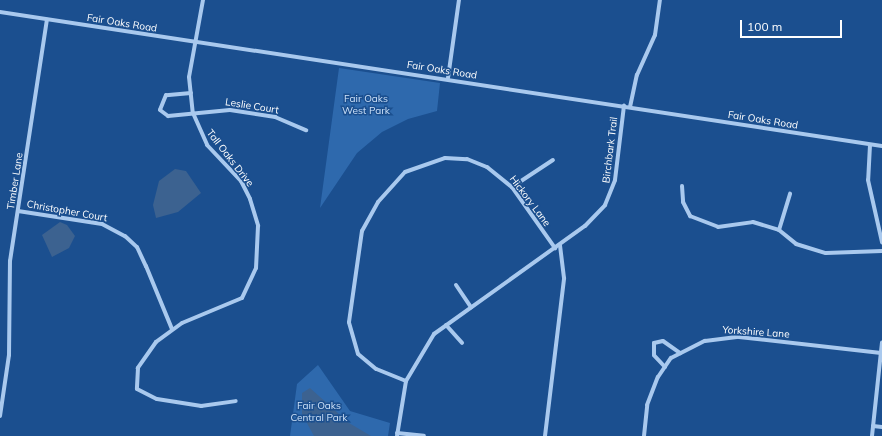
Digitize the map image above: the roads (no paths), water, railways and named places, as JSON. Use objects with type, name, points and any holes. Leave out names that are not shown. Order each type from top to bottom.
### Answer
[{"type":"street","name":"Tall Oaks Drive","points":[[203,0],[189,77],[193,113],[207,145],[248,194],[255,213],[258,239],[256,268],[242,298],[172,329],[152,347],[140,364],[137,389],[157,399],[201,406],[236,401]]},
{"type":"street","points":[[448,78],[459,0]]},
{"type":"street","points":[[630,107],[637,75],[655,35],[660,0]]},
{"type":"street","name":"Fair Oaks Road","points":[[0,12],[195,42],[448,78],[882,146]]},
{"type":"street","name":"Timber Lane","points":[[0,416],[9,355],[10,271],[47,20]]},
{"type":"street","points":[[191,94],[166,95],[159,105],[160,110],[168,116],[193,113]]},
{"type":"street","name":"Birchbark Trail","points":[[560,245],[594,218],[612,192],[624,106]]},
{"type":"street","name":"Leslie Court","points":[[193,113],[225,110],[268,116],[306,130]]},
{"type":"street","points":[[870,145],[869,188],[882,242]]},
{"type":"street","name":"Hickory Lane","points":[[406,381],[370,365],[358,354],[350,334],[357,253],[368,217],[405,172],[438,159],[462,159],[480,164],[512,187],[555,248]]},
{"type":"street","points":[[512,187],[553,160]]},
{"type":"street","points":[[682,186],[685,209],[702,224],[718,227],[753,222],[779,230],[796,244],[826,253],[882,251]]},
{"type":"street","points":[[779,230],[790,194]]},
{"type":"street","name":"Christopher Court","points":[[18,211],[102,224],[125,236],[137,247],[172,329]]},
{"type":"street","points":[[424,436],[397,434],[406,381],[434,334],[560,245],[564,278],[545,436]]},
{"type":"street","points":[[456,285],[471,307]]},
{"type":"street","points":[[446,325],[462,343]]},
{"type":"street","name":"Yorkshire Lane","points":[[644,436],[650,395],[665,367],[680,353],[705,341],[729,337],[881,352]]},
{"type":"street","points":[[665,367],[654,355],[654,343],[662,340],[680,353]]},
{"type":"street","points":[[872,436],[882,343]]},
{"type":"street","points":[[873,426],[882,427]]},
{"type":"park label","name":"Fair Oaks West Park","points":[[366,104]]},
{"type":"park label","name":"Fair Oaks Central Park","points":[[319,410]]}]
